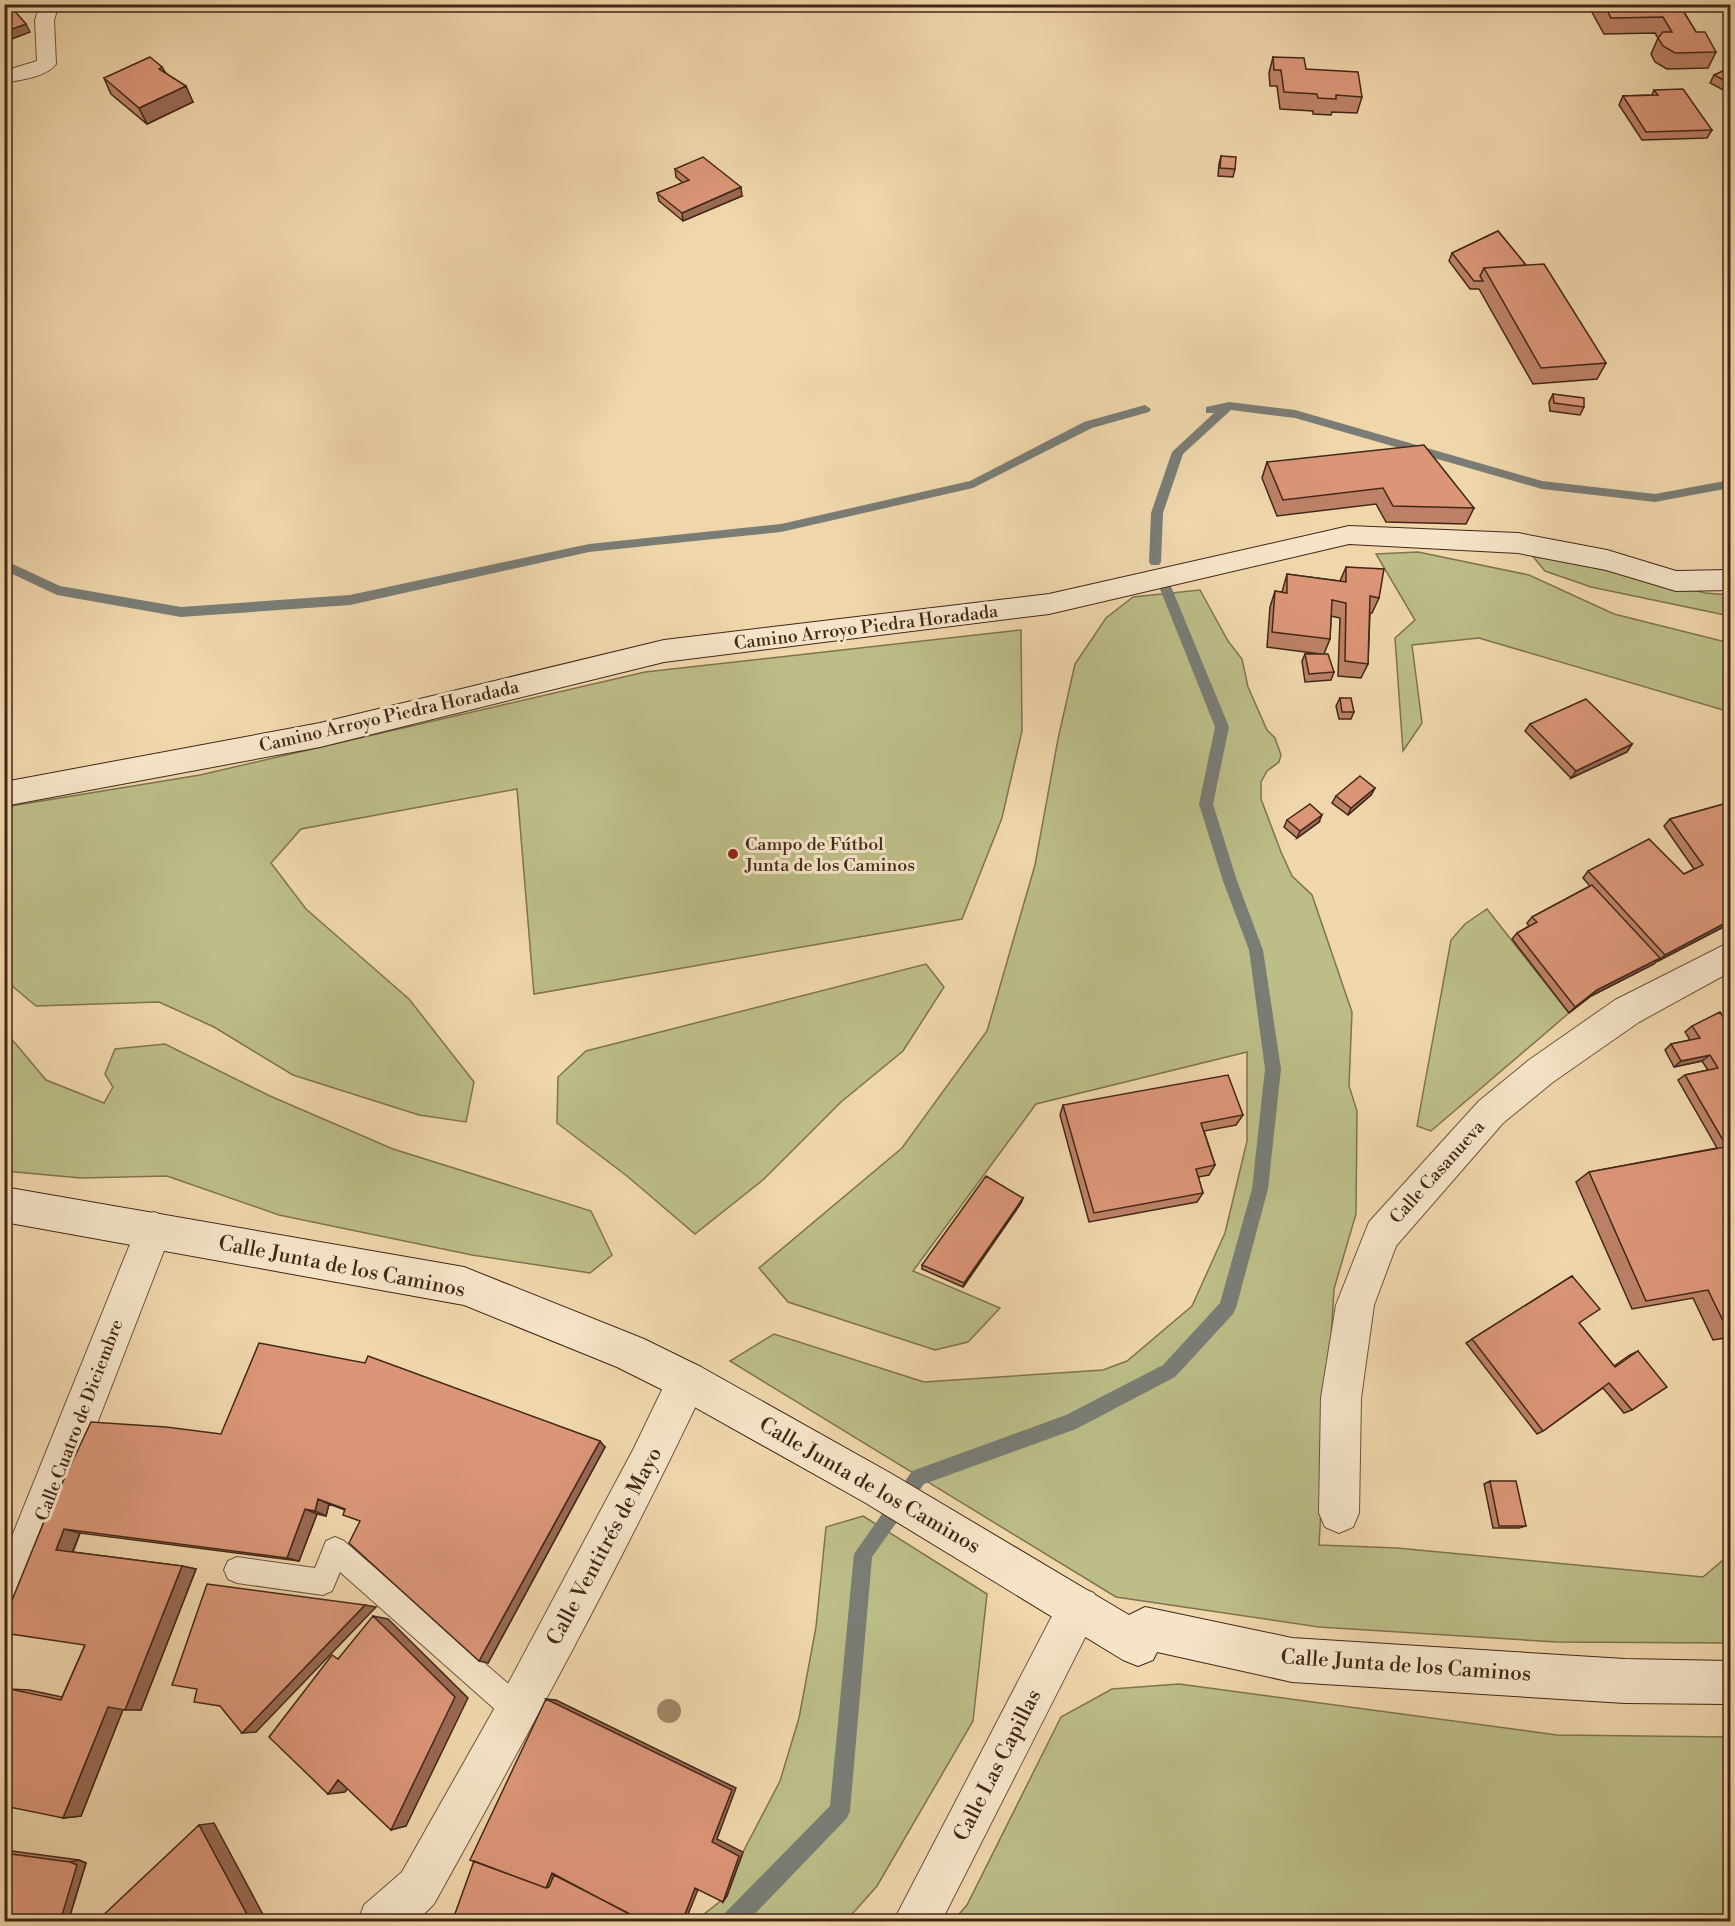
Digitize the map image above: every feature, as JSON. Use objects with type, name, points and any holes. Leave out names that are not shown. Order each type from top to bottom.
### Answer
[{"type":"main road","points":[[4,77],[23,74],[46,64],[49,55],[43,37],[46,11],[50,4]]},
{"type":"main road","name":"Camino Arroyo Piedra Horadada","points":[[4,794],[320,735],[664,651],[1048,604],[1349,535],[1518,543],[1607,560],[1676,580],[1731,580]]},
{"type":"main road","name":"Calle Casanueva","points":[[1339,1513],[1341,1398],[1353,1317],[1355,1305],[1382,1234],[1491,1113],[1541,1071],[1627,1011],[1731,956]]},
{"type":"main road","name":"Calle Junta de los Caminos","points":[[4,1204],[464,1286],[630,1353],[687,1381],[878,1488],[1082,1624],[1138,1644],[1145,1628],[1292,1660],[1625,1681],[1731,1683]]},
{"type":"main road","name":"Calle Cuatro de Diciembre","points":[[4,1610],[154,1230]]},
{"type":"main road","name":"Calle Ventitrés de Mayo","points":[[381,1922],[418,1888],[518,1710],[648,1462],[687,1381]]},
{"type":"main road","name":"Calle Las Capillas","points":[[916,1922],[1082,1624]]},
{"type":"lane","points":[[237,1570],[323,1582],[335,1550],[518,1710]]},
{"type":"green space","points":[[1418,552],[1529,575],[1614,614],[1730,643],[1730,712],[1479,638],[1412,645],[1422,723],[1403,751],[1395,638],[1415,620],[1376,554]]},
{"type":"green space","points":[[1530,553],[1706,593],[1730,595],[1730,616],[1591,587],[1545,571]]},
{"type":"green space","points":[[1200,590],[1228,641],[1242,659],[1248,687],[1267,730],[1275,738],[1281,755],[1279,762],[1267,771],[1261,782],[1261,799],[1292,876],[1312,895],[1352,1012],[1349,1086],[1357,1111],[1356,1214],[1334,1289],[1319,1545],[1397,1548],[1703,1577],[1730,1554],[1730,1643],[1556,1642],[1319,1627],[1116,1597],[730,1361],[774,1334],[924,1382],[1103,1370],[1127,1361],[1192,1306],[1225,1233],[1247,1141],[1247,1052],[1036,1104],[913,1271],[1000,1308],[968,1342],[935,1350],[788,1302],[759,1268],[902,1148],[987,1031],[1035,865],[1058,739],[1075,664],[1106,618],[1133,597]]},
{"type":"green space","points":[[1021,630],[1022,731],[1002,818],[962,919],[534,994],[517,789],[301,829],[271,863],[306,909],[409,999],[474,1082],[466,1122],[419,1115],[293,1075],[214,1027],[159,1002],[36,1006],[5,980],[5,807],[200,775],[645,672]]},
{"type":"green space","points":[[1487,909],[1569,1013],[1431,1131],[1417,1126],[1451,940],[1465,924]]},
{"type":"green space","points":[[926,964],[944,987],[903,1051],[841,1102],[764,1179],[695,1234],[627,1176],[557,1123],[558,1077],[586,1051]]},
{"type":"green space","points":[[5,1034],[46,1080],[104,1103],[113,1087],[105,1074],[115,1049],[165,1044],[270,1096],[393,1149],[591,1211],[612,1255],[590,1273],[472,1255],[279,1215],[167,1176],[81,1178],[5,1171]]},
{"type":"green space","points":[[863,1516],[987,1594],[973,1721],[877,1886],[846,1921],[694,1922],[727,1896],[743,1852],[780,1781],[799,1718],[816,1627],[826,1527]]},
{"type":"green space","points":[[1179,1684],[1557,1735],[1730,1737],[1730,1921],[953,1921],[967,1905],[1061,1717],[1112,1689]]},
{"type":"building","points":[[1604,4],[1679,4],[1696,32],[1705,32],[1716,52],[1675,53],[1663,46],[1658,38],[1663,32],[1672,32],[1663,17],[1611,18]]},
{"type":"building","points":[[12,8],[26,24],[4,32],[4,11]]},
{"type":"building","points":[[150,57],[162,67],[159,69],[186,86],[139,108],[104,78]]},
{"type":"building","points":[[1273,57],[1304,58],[1306,69],[1358,72],[1362,97],[1336,95],[1336,99],[1318,98],[1317,94],[1284,92],[1281,70],[1274,70]]},
{"type":"building","points":[[1731,68],[1731,84],[1714,75],[1727,69]]},
{"type":"building","points":[[1683,89],[1712,130],[1646,132],[1623,96],[1658,95],[1654,90]]},
{"type":"building","points":[[1221,156],[1236,157],[1235,169],[1220,168]]},
{"type":"building","points":[[703,157],[741,187],[682,213],[657,193],[689,180],[675,169]]},
{"type":"building","points":[[1498,231],[1526,265],[1484,268],[1480,276],[1483,281],[1474,281],[1452,253]]},
{"type":"building","points":[[1544,264],[1606,363],[1541,368],[1484,268]]},
{"type":"building","points":[[1553,394],[1584,398],[1584,407],[1554,403]]},
{"type":"building","points":[[1424,445],[1474,508],[1393,506],[1383,488],[1283,500],[1267,462]]},
{"type":"building","points":[[1346,567],[1384,569],[1379,598],[1370,596],[1368,664],[1345,661],[1346,603],[1332,600],[1330,639],[1272,632],[1275,591],[1287,593],[1287,574],[1346,582]]},
{"type":"building","points":[[1305,654],[1328,654],[1334,672],[1309,674]]},
{"type":"building","points":[[1340,698],[1351,698],[1354,712],[1342,712]]},
{"type":"building","points":[[1586,699],[1632,744],[1576,771],[1530,724]]},
{"type":"building","points":[[1360,776],[1375,788],[1351,808],[1336,796]]},
{"type":"building","points":[[1731,802],[1731,920],[1665,955],[1588,871],[1649,839],[1684,874],[1703,865],[1670,819]]},
{"type":"building","points":[[1310,804],[1322,815],[1300,831],[1287,820]]},
{"type":"building","points":[[1592,885],[1660,958],[1597,990],[1575,1007],[1517,933],[1537,922],[1532,917]]},
{"type":"building","points":[[1720,1012],[1731,1030],[1731,1154],[1685,1075],[1718,1068],[1710,1055],[1681,1061],[1671,1044],[1700,1038],[1692,1026]]},
{"type":"building","points":[[1228,1075],[1243,1115],[1201,1123],[1215,1165],[1196,1169],[1203,1193],[1094,1213],[1063,1105]]},
{"type":"building","points":[[1725,1147],[1731,1156],[1731,1333],[1708,1290],[1646,1301],[1589,1172]]},
{"type":"building","points":[[986,1176],[1023,1198],[964,1283],[922,1265]]},
{"type":"building","points":[[1572,1276],[1600,1309],[1579,1323],[1615,1367],[1638,1351],[1667,1387],[1632,1410],[1609,1383],[1543,1431],[1472,1339]]},
{"type":"building","points":[[259,1343],[365,1363],[368,1356],[600,1441],[479,1661],[349,1543],[360,1521],[343,1515],[345,1509],[318,1499],[315,1511],[305,1509],[287,1558],[64,1529],[56,1550],[182,1566],[125,1710],[108,1707],[63,1818],[4,1806],[4,1703],[10,1689],[61,1700],[85,1645],[4,1633],[4,1620],[43,1524],[91,1422],[166,1427],[221,1434]]},
{"type":"building","points":[[1490,1481],[1516,1481],[1526,1526],[1499,1526]]},
{"type":"building","points":[[207,1584],[365,1605],[242,1733],[220,1706],[194,1702],[197,1689],[172,1685]]},
{"type":"building","points":[[373,1616],[455,1697],[391,1830],[338,1780],[328,1794],[269,1737],[332,1655],[338,1659]]},
{"type":"building","points":[[546,1699],[732,1790],[712,1842],[739,1856],[723,1902],[695,1888],[682,1922],[644,1922],[552,1873],[546,1888],[470,1860]]},
{"type":"building","points":[[199,1825],[251,1922],[96,1922]]},
{"type":"building","points":[[4,1853],[70,1862],[77,1865],[60,1922],[4,1922]]},
{"type":"building","points":[[474,1861],[546,1888],[549,1887],[554,1875],[630,1914],[628,1922],[580,1922],[565,1916],[564,1922],[452,1922]]},
{"type":"waterway","points":[[1210,410],[1229,406],[1295,414],[1542,485],[1655,498],[1730,484]]},
{"type":"waterway","points":[[1155,562],[1157,513],[1178,452],[1227,407]]},
{"type":"waterway","points":[[4,564],[57,590],[181,612],[350,600],[589,548],[781,528],[973,484],[1088,425],[1145,409]]},
{"type":"waterway","points":[[732,1922],[840,1811],[863,1554],[918,1477],[1070,1423],[1169,1371],[1227,1308],[1260,1189],[1273,1069],[1256,950],[1230,881],[1206,804],[1222,727],[1164,584]]},
{"type":"place","name":"Campo de Fútbol Junta de los Caminos","points":[[733,854]]}]
